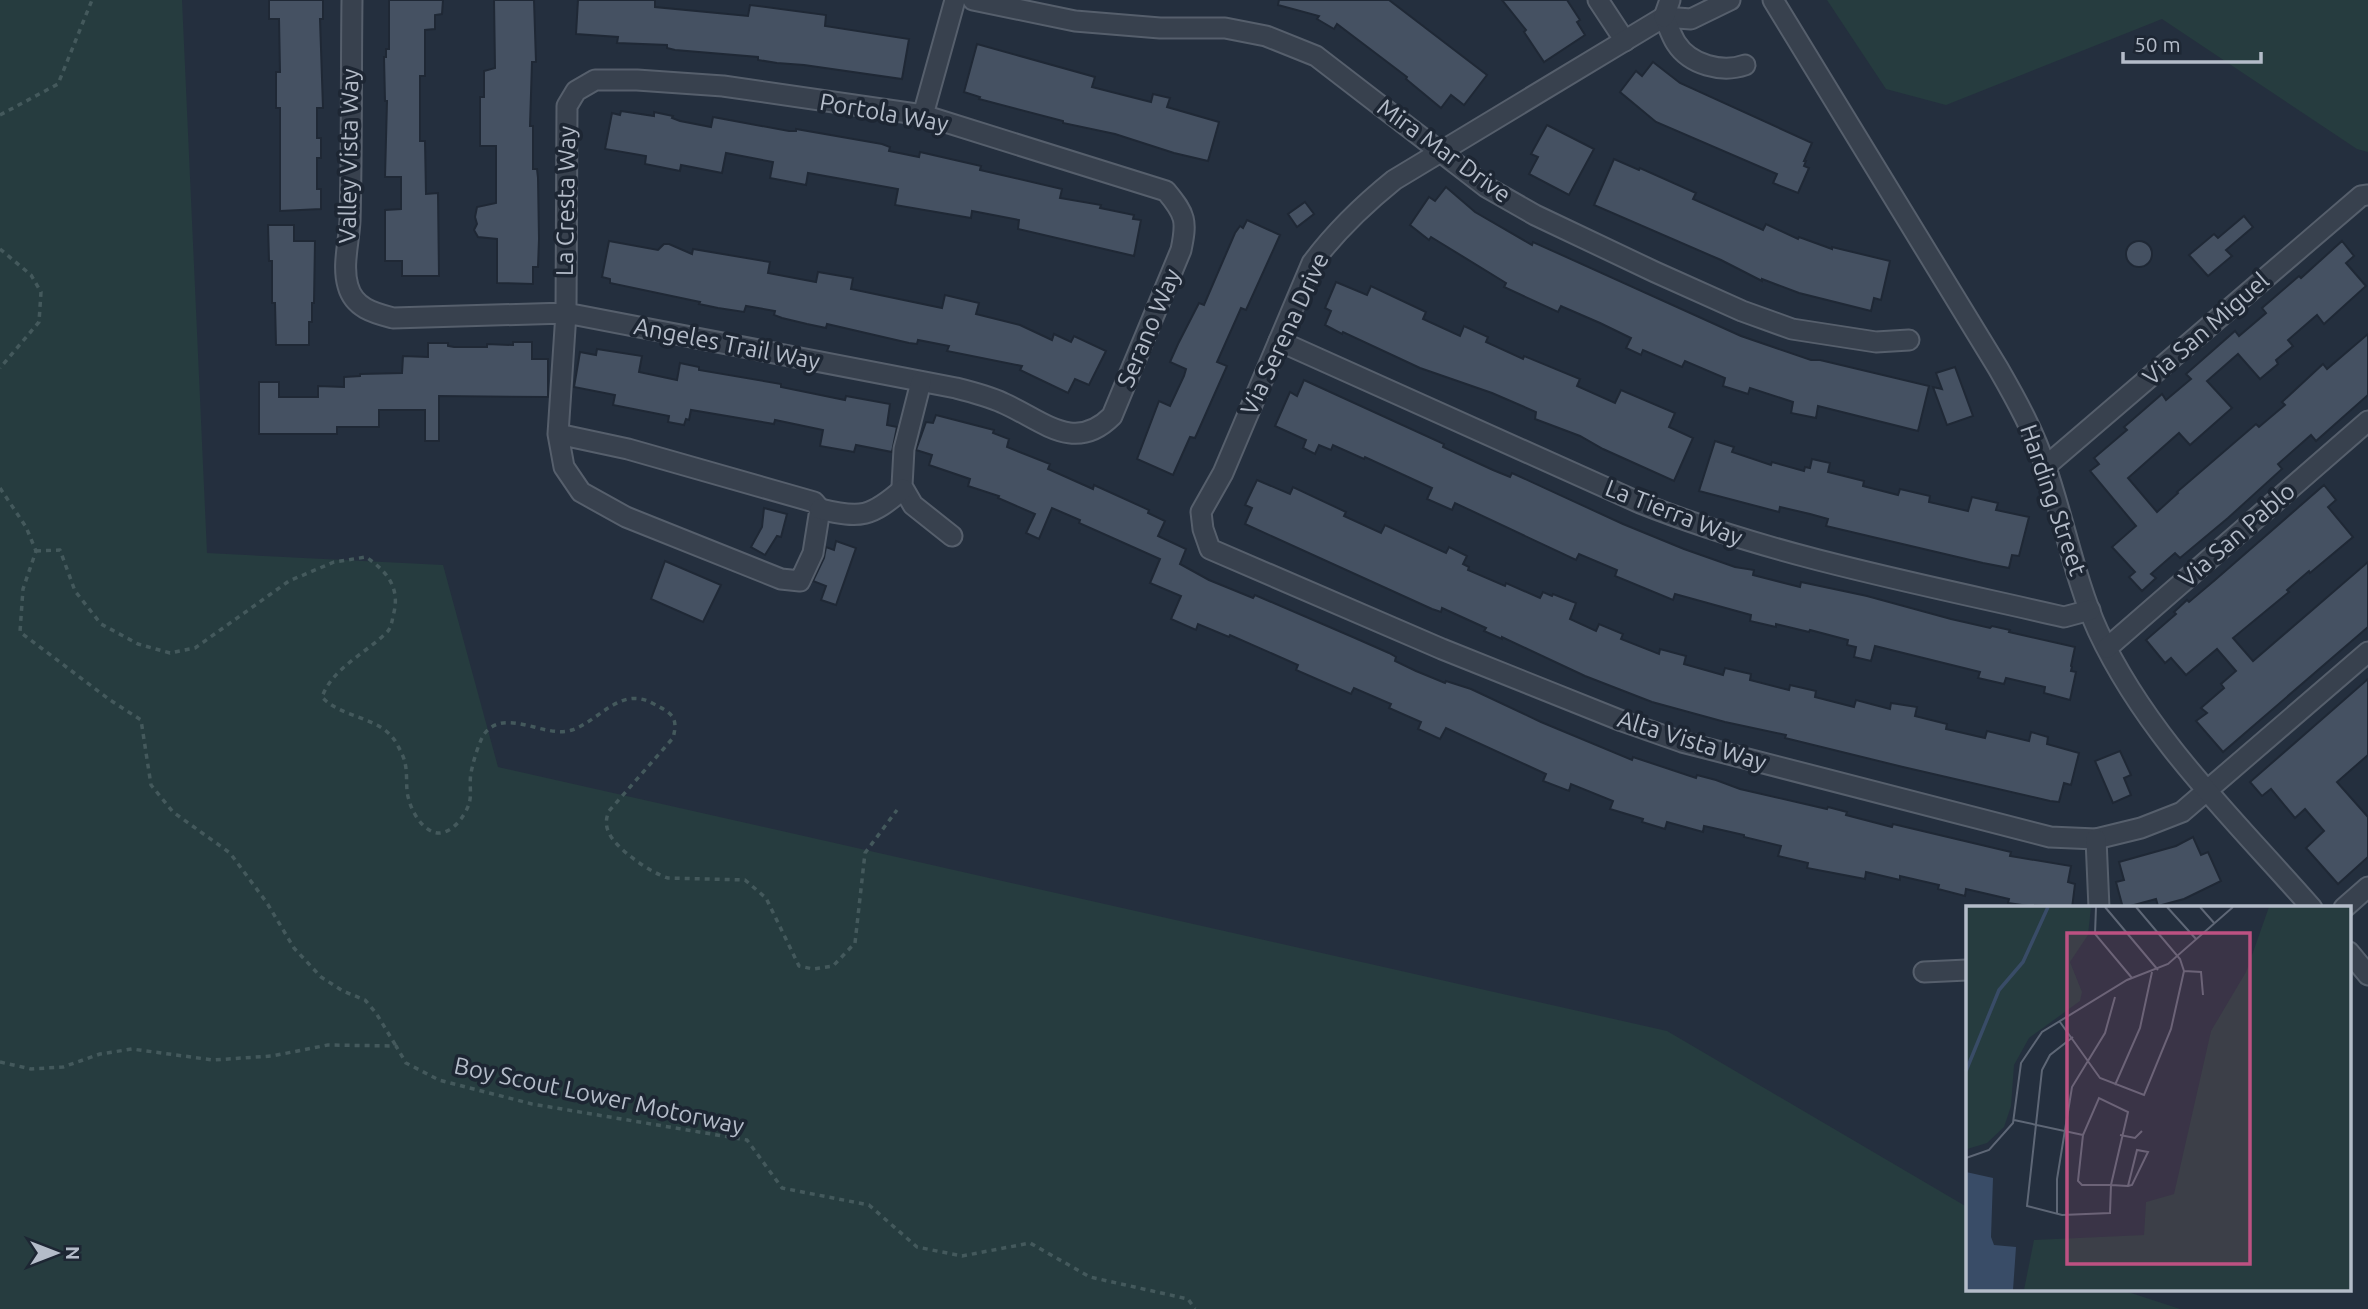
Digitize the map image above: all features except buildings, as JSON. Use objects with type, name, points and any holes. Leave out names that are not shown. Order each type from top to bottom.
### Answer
[{"type":"street","name":"Valley Vista Way","points":[[352,0],[350,224],[346,270],[348,287],[361,307]]},
{"type":"street","points":[[923,115],[955,0]]},
{"type":"street","name":"Mira Mar Drive","points":[[973,0],[1075,21],[1160,28],[1225,28],[1266,36],[1316,56],[1486,187],[1535,215],[1742,311],[1792,329],[1876,342],[1909,340]]},
{"type":"street","points":[[1598,0],[1625,41]]},
{"type":"street","name":"Via Serena Drive","points":[[1203,529],[1201,512],[1223,473],[1312,263],[1332,236],[1364,204],[1394,180],[1625,41],[1667,9],[1691,19],[1730,0]]},
{"type":"street","name":"Harding Street","points":[[1773,0],[1998,368],[2030,425],[2046,466],[2090,610],[2121,677],[2180,761],[2310,906]]},
{"type":"street","points":[[1667,9],[1676,44],[1692,58],[1710,67],[1732,69],[1745,65]]},
{"type":"street","name":"Portola Way","points":[[576,91],[595,80],[637,80],[723,86],[923,115],[1166,191],[1179,207]]},
{"type":"street","name":"La Cresta Way","points":[[576,91],[567,106],[566,313],[558,434],[564,467],[581,492],[626,517],[781,579],[800,581],[813,553],[820,509]]},
{"type":"street","name":"Via San Miguel","points":[[2046,466],[2361,196],[2368,195]]},
{"type":"street","name":"Serano Way","points":[[1084,433],[1099,429],[1112,416],[1181,250],[1186,226],[1179,207]]},
{"type":"street","name":"Angeles Trail Way","points":[[361,307],[393,318],[566,313],[982,394],[1054,429],[1084,433]]},
{"type":"street","name":"La Tierra Way","points":[[1279,341],[1690,523],[1789,553],[2064,617],[2090,610]]},
{"type":"street","points":[[921,382],[904,449],[903,489],[913,505],[952,536]]},
{"type":"street","name":"Via San Pablo","points":[[2107,648],[2368,421]]},
{"type":"street","points":[[558,434],[628,449],[814,502],[820,509],[846,515],[875,510],[903,489]]},
{"type":"street","name":"Alta Vista Way","points":[[1203,529],[1210,549],[1227,558],[1442,649],[1622,721],[1682,742],[2050,837],[2096,839],[2141,828],[2182,812],[2368,652]]},
{"type":"street","points":[[2096,839],[2099,906]]},
{"type":"street","points":[[2346,906],[2368,887]]},
{"type":"street","points":[[2350,953],[2368,975]]},
{"type":"street","points":[[1924,972],[1966,970]]},
{"type":"path","points":[[0,115],[58,84],[92,0]]},
{"type":"path","points":[[0,249],[32,275],[41,292],[39,321],[0,368]]},
{"type":"path","points":[[0,488],[26,527],[36,551],[60,550],[75,591],[101,624],[138,644],[170,653],[195,648],[289,580],[334,562],[366,557],[383,569],[395,590],[397,604],[390,629],[335,676],[322,697],[350,715],[375,723],[395,740],[405,762],[409,801],[426,829],[439,833],[454,828],[469,804],[471,772],[484,733],[497,723],[515,723],[557,732],[572,730],[626,698],[647,700],[663,708],[672,715],[676,725],[673,738],[609,811],[606,820],[609,834],[634,860],[658,875],[668,878],[745,880],[766,898],[799,965],[813,969],[833,965],[855,943],[865,853],[897,810]]},
{"type":"path","name":"Boy Scout Lower Motorway","points":[[36,551],[23,589],[20,632],[141,720],[151,785],[173,812],[230,853],[267,903],[294,948],[321,977],[343,991],[365,1000],[376,1013],[406,1063],[439,1080],[532,1104],[747,1140],[782,1188],[869,1205],[917,1247],[962,1256],[1030,1242],[1090,1277],[1188,1299],[1195,1309]]},
{"type":"path","points":[[0,1062],[30,1069],[63,1067],[100,1054],[132,1049],[213,1060],[272,1056],[328,1045],[396,1046]]},
{"type":"green space","points":[[0,0],[182,0],[207,553],[443,565],[498,767],[1667,1031],[1966,1206],[1966,1292],[2128,1292],[2180,1309],[0,1309]]},
{"type":"green space","points":[[1827,0],[2368,0],[2368,152],[2357,149],[2162,19],[1946,105],[1886,89]]}]
